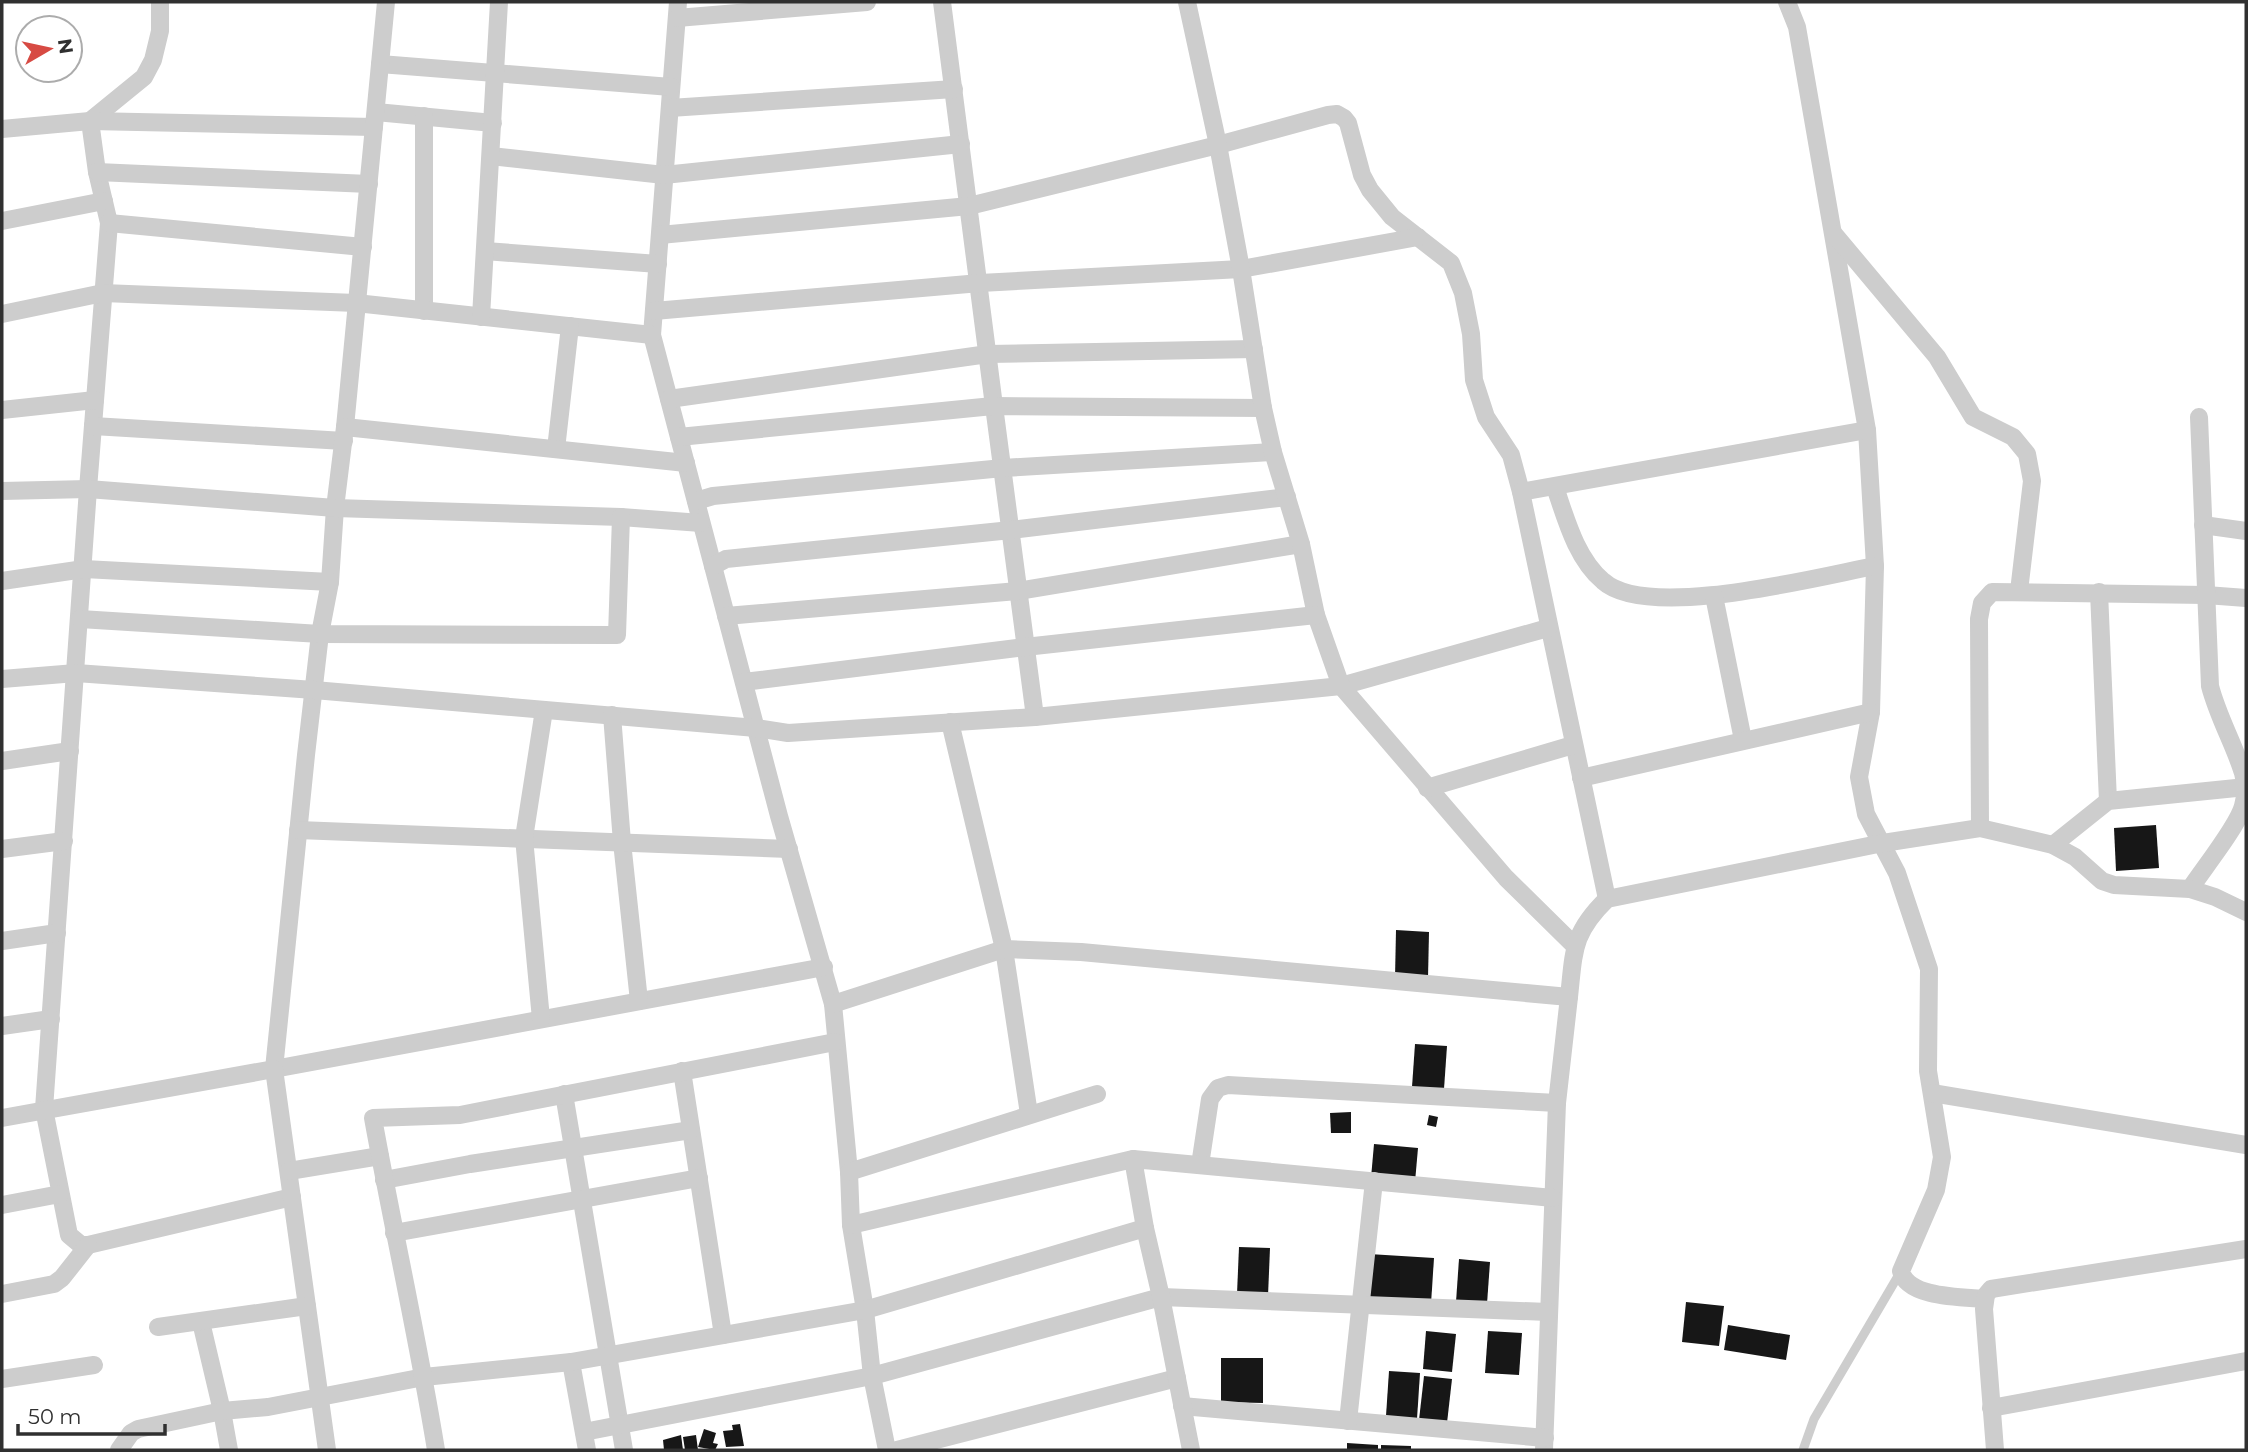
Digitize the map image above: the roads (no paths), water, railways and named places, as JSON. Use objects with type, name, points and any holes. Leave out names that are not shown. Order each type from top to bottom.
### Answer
[{"type":"street","points":[[90,121],[144,77],[153,60],[160,31],[160,2]]},
{"type":"street","points":[[327,1450],[274,1069],[320,634],[330,582],[335,508],[345,434],[386,2]]},
{"type":"street","points":[[481,317],[499,2]]},
{"type":"street","points":[[867,2],[677,10],[652,335],[756,728],[833,1004],[849,1172],[851,1225],[865,1310],[872,1377],[887,1450]]},
{"type":"street","points":[[943,2],[1034,717]]},
{"type":"street","points":[[1187,2],[1218,145],[1263,408],[1273,452],[1301,544],[1316,615],[1341,686],[1506,878],[1575,946]]},
{"type":"street","points":[[1787,2],[1797,27],[1867,430],[1875,566],[1871,712],[1859,777],[1866,814],[1897,873],[1929,969],[1927,1052],[1942,1157],[1936,1190],[1900,1271],[1909,1285],[1928,1293],[1984,1299]]},
{"type":"street","points":[[380,64],[671,87]]},
{"type":"street","points":[[670,108],[954,89]]},
{"type":"street","points":[[660,235],[970,206],[1328,115],[1337,114],[1344,118],[1351,128],[1358,163],[1370,190],[1392,217],[1451,263],[1463,293],[1471,334],[1474,380],[1486,417],[1511,455],[1521,492],[1607,899]]},
{"type":"street","points":[[2,130],[90,121],[375,119],[424,116],[492,123]]},
{"type":"street","points":[[424,116],[424,311]]},
{"type":"street","points":[[90,121],[97,172],[109,223],[44,1109],[69,1235],[80,1245],[292,1197]]},
{"type":"street","points":[[491,156],[664,175],[961,144]]},
{"type":"street","points":[[97,172],[369,184]]},
{"type":"street","points":[[2,221],[104,201]]},
{"type":"street","points":[[109,223],[363,247]]},
{"type":"street","points":[[1834,234],[1937,357],[1973,417],[2013,437],[2027,454],[2032,481],[2019,591]]},
{"type":"street","points":[[654,312],[980,283],[1241,269],[1418,237]]},
{"type":"street","points":[[485,251],[657,264]]},
{"type":"street","points":[[2,314],[103,293],[356,303],[652,335]]},
{"type":"street","points":[[556,449],[570,326]]},
{"type":"street","points":[[669,399],[988,354],[1254,349]]},
{"type":"street","points":[[2,410],[95,400]]},
{"type":"street","points":[[679,438],[993,406],[1263,408]]},
{"type":"street","points":[[2190,889],[2236,820],[2243,807],[2246,787],[2210,687],[2199,417]]},
{"type":"street","points":[[93,426],[345,434],[556,449],[686,463]]},
{"type":"street","points":[[1521,492],[1867,430]]},
{"type":"street","points":[[696,501],[713,496],[1003,468],[1273,452]]},
{"type":"street","points":[[1555,487],[1578,548],[1592,570],[1604,583],[1631,595],[1714,596],[1875,566]]},
{"type":"street","points":[[2,491],[88,489],[335,508],[621,517],[701,523]]},
{"type":"street","points":[[713,566],[726,559],[1010,530],[1287,496]]},
{"type":"street","points":[[80,619],[320,634],[617,635],[621,517]]},
{"type":"street","points":[[2203,525],[2246,531]]},
{"type":"street","points":[[726,616],[1018,591],[1301,544]]},
{"type":"street","points":[[2,581],[84,569],[330,582]]},
{"type":"street","points":[[1980,828],[1979,619],[1982,603],[1992,592],[2246,598]]},
{"type":"street","points":[[2099,593],[2108,801]]},
{"type":"street","points":[[1714,596],[1743,740]]},
{"type":"street","points":[[744,682],[1316,615]]},
{"type":"street","points":[[2,679],[76,673],[612,715],[788,733],[1034,717],[1341,686],[1548,628]]},
{"type":"street","points":[[541,1019],[524,838],[544,710]]},
{"type":"street","points":[[1581,778],[1871,712]]},
{"type":"street","points":[[612,715],[639,1001]]},
{"type":"street","points":[[950,722],[1004,949],[1029,1114]]},
{"type":"street","points":[[1427,788],[1573,745]]},
{"type":"street","points":[[2,761],[70,751]]},
{"type":"street","points":[[2053,845],[2108,801],[2246,787]]},
{"type":"street","points":[[1182,1406],[1348,1421],[1544,1444],[1558,1104],[1569,997],[1575,946],[1592,914],[1607,899],[1883,843],[1980,828],[2053,845],[2075,858],[2102,881],[2114,885],[2190,889],[2246,912]]},
{"type":"street","points":[[298,830],[789,849]]},
{"type":"street","points":[[2,849],[64,841]]},
{"type":"street","points":[[2,941],[57,933]]},
{"type":"street","points":[[833,1004],[1004,949],[1081,952],[1569,997]]},
{"type":"street","points":[[2,1118],[824,967]]},
{"type":"street","points":[[2,1026],[51,1019]]},
{"type":"street","points":[[436,1450],[373,1118],[460,1115],[835,1042]]},
{"type":"street","points":[[682,1072],[723,1335]]},
{"type":"street","points":[[1200,1165],[1210,1099],[1218,1088],[1228,1085],[1558,1104]]},
{"type":"street","points":[[1932,1093],[2246,1145]]},
{"type":"street","points":[[564,1094],[624,1450]]},
{"type":"street","points":[[849,1172],[1097,1094]]},
{"type":"street","points":[[384,1180],[691,1130]]},
{"type":"street","points":[[289,1171],[380,1156]]},
{"type":"street","points":[[851,1225],[1133,1159],[1553,1198]]},
{"type":"street","points":[[1133,1159],[1191,1450]]},
{"type":"street","points":[[394,1233],[699,1178]]},
{"type":"street","points":[[1348,1421],[1374,1181]]},
{"type":"street","points":[[2,1205],[61,1194]]},
{"type":"street","points":[[119,1450],[131,1433],[138,1429],[222,1411],[268,1407],[424,1377],[571,1362],[865,1310],[1145,1228]]},
{"type":"street","points":[[2,1294],[54,1284],[62,1279],[88,1245]]},
{"type":"street","points":[[1995,1450],[1984,1299],[1989,1291],[1996,1287],[2246,1250]]},
{"type":"street","points":[[584,1432],[872,1377],[1161,1297],[1548,1312]]},
{"type":"street","points":[[158,1327],[307,1306]]},
{"type":"street","points":[[201,1322],[229,1450]]},
{"type":"street","points":[[1992,1408],[2246,1361]]},
{"type":"street","points":[[571,1362],[587,1450]]},
{"type":"street","points":[[2,1379],[94,1365]]},
{"type":"street","points":[[897,1450],[1177,1378]]},
{"type":"lane","points":[[1803,1450],[1814,1419],[1900,1271]]}]
